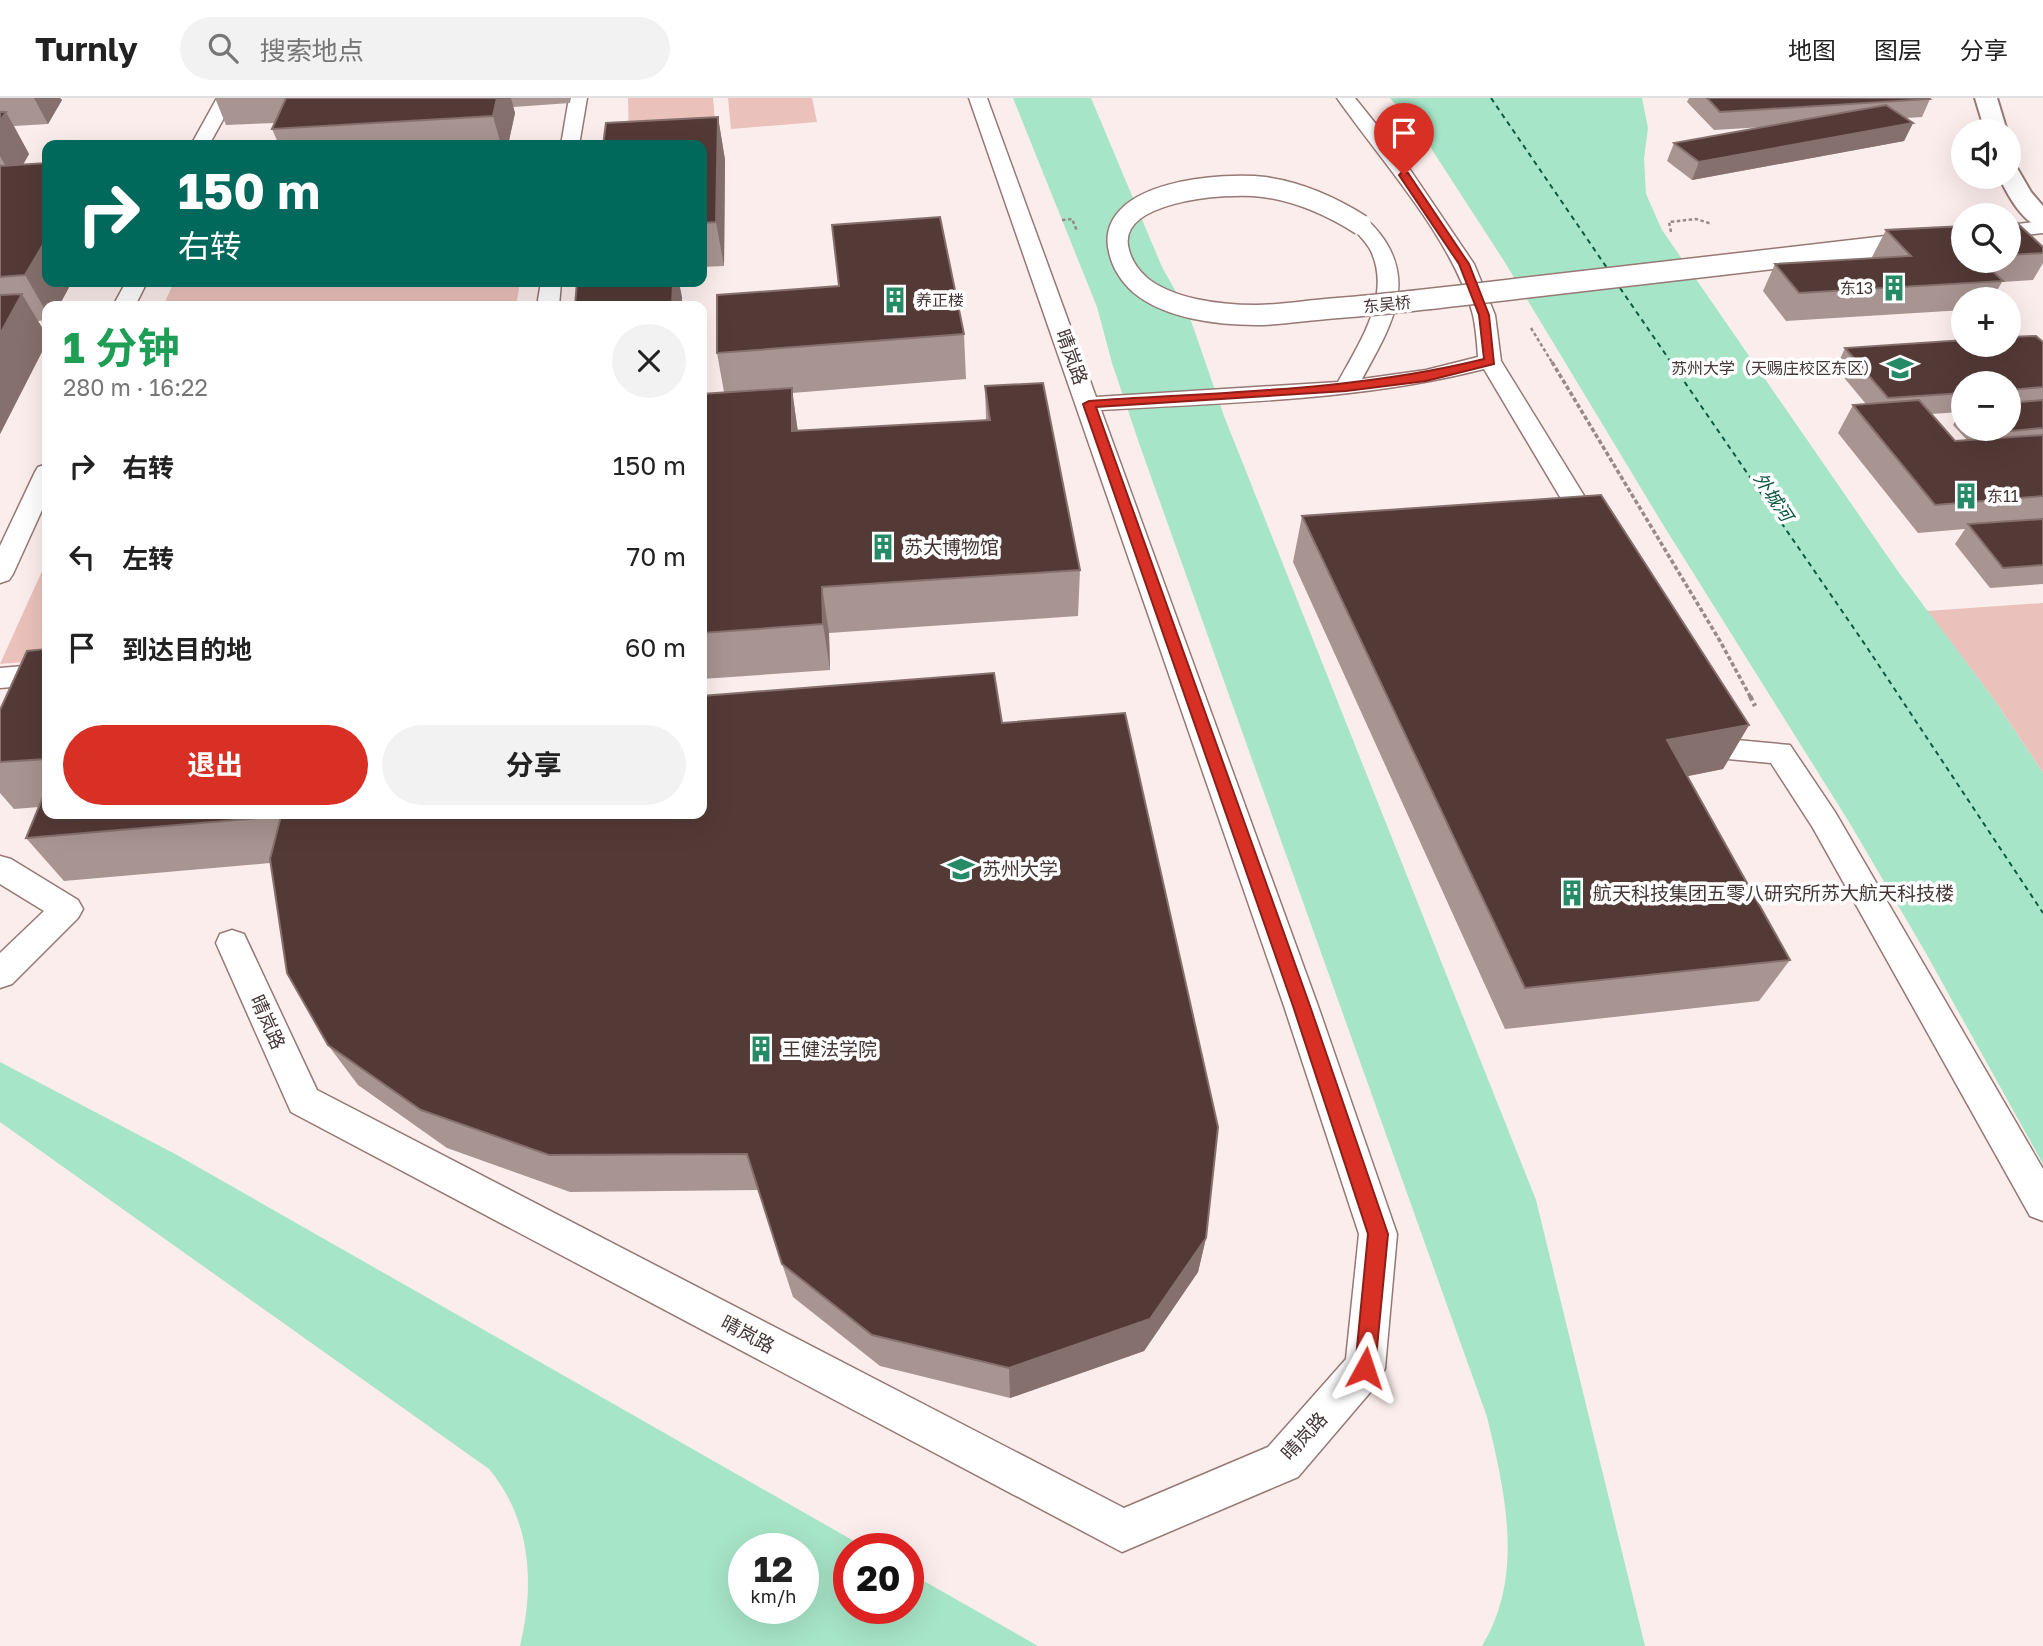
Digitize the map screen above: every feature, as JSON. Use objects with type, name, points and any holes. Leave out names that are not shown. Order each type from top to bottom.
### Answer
[{"type":"main road","points":[[1986,98],[1992,119]]},
{"type":"main road","points":[[2017,189],[2043,221]]},
{"type":"lane","points":[[203,140],[226,98]]},
{"type":"lane","points":[[571,140],[578,98]]},
{"type":"lane","name":"晴岚路","points":[[232,943],[304,1101],[1122,1530],[1283,1462],[1365,1368],[1378,1234],[1102,403],[978,98]]},
{"type":"lane","points":[[1346,98],[1389,153],[1464,264],[1484,315],[1490,361],[1607,554]]},
{"type":"lane","name":"东吴桥","points":[[1346,388],[1385,315],[1386,304],[1389,281],[1381,250],[1361,225],[1344,213],[1300,194],[1238,185],[1177,192],[1132,212],[1116,240],[1120,256],[1131,277],[1151,294],[1181,307],[1255,315],[1386,304],[1390,304],[1951,239]]},
{"type":"lane","points":[[2021,230],[2043,227]]},
{"type":"lane","points":[[1102,403],[1346,388],[1426,377],[1490,361]]},
{"type":"lane","points":[[0,574],[42,483]]},
{"type":"lane","points":[[0,678],[42,674]]},
{"type":"lane","points":[[1699,704],[1727,750],[1780,753],[1824,820],[2043,1204]]},
{"type":"lane","points":[[0,868],[67,909],[0,974]]},
{"type":"path","points":[[1528,322],[1720,641],[1780,753]]},
{"type":"shaded area","points":[[628,98],[713,98],[716,131],[629,138]]},
{"type":"shaded area","points":[[728,98],[812,98],[817,122],[731,129]]},
{"type":"shaded area","points":[[172,287],[519,287],[517,301],[165,301]]},
{"type":"shaded area","points":[[42,571],[42,660],[0,664]]},
{"type":"shaded area","points":[[2043,603],[2043,773],[1993,698],[1927,611]]},
{"type":"water","points":[[1013,98],[1091,98],[1162,267],[1189,315],[1224,416],[1536,1200],[1645,1646],[1482,1646],[1495,1619],[1507,1562],[1505,1504],[1487,1417],[1140,446],[1112,363],[1097,307]]},
{"type":"water","name":"外城河","points":[[1390,98],[1642,98],[1648,128],[1644,159],[1646,194],[1662,230],[1897,570],[1993,698],[2043,773],[2043,1164],[1923,948],[1849,822],[1662,523],[1504,261],[1427,142]]},
{"type":"water","points":[[0,1062],[177,1155],[840,1533],[833,1533],[833,1624],[924,1624],[924,1581],[1038,1646],[520,1646],[527,1599],[526,1553],[514,1509],[489,1469],[0,1122]]},
{"type":"building","points":[[286,98],[497,98],[493,116],[272,129]]},
{"type":"building","points":[[1707,98],[1929,98],[1930,99],[1720,112]]},
{"type":"building","points":[[1886,105],[1913,123],[1699,162],[1674,143]]},
{"type":"building","points":[[718,117],[716,222],[707,223],[707,140],[604,140],[606,123]]},
{"type":"building","points":[[42,163],[42,246],[25,275],[0,277],[0,166]]},
{"type":"building","points":[[940,217],[964,334],[717,353],[717,295],[839,286],[832,225]]},
{"type":"building","points":[[1951,227],[1951,273],[1995,273],[2003,281],[1799,293],[1775,264],[1911,256],[1886,230]]},
{"type":"building","points":[[2021,227],[2043,247],[2043,253],[2021,254]]},
{"type":"building","points":[[577,287],[673,287],[672,301],[575,301]]},
{"type":"building","points":[[22,294],[0,334],[0,295]]},
{"type":"building","points":[[2036,336],[2043,342],[2043,387],[2021,389],[2021,371],[1951,371],[1951,394],[1888,398],[1845,348],[1951,341],[1951,357],[2021,357],[2021,337]]},
{"type":"building","name":"苏大博物馆","points":[[1043,383],[1080,570],[822,587],[823,624],[707,633],[707,394],[792,388],[792,431],[990,420],[985,386]]},
{"type":"building","points":[[1919,400],[1951,436],[1951,441],[2021,441],[2021,436],[2043,435],[2043,496],[1935,505],[1853,405]]},
{"type":"building","points":[[2043,400],[2043,428],[2021,430],[2021,402]]},
{"type":"building","name":"航天科技集团五零八研究所苏大航天科技楼","points":[[1601,495],[1749,725],[1667,740],[1790,960],[1525,988],[1302,516]]},
{"type":"building","points":[[2043,519],[2043,565],[2003,568],[1968,524]]},
{"type":"building","points":[[42,650],[42,759],[0,762],[0,710],[27,651]]},
{"type":"building","name":"王健法学院","points":[[994,673],[1002,723],[1125,713],[1218,1127],[1206,1238],[1150,1319],[1009,1368],[872,1335],[782,1264],[747,1154],[549,1155],[421,1110],[328,1045],[287,973],[270,859],[280,819],[707,819],[707,696]]},
{"type":"building","name":"王健法学院","points":[[42,799],[42,819],[246,819],[26,838]]},
{"type":"ferry route","points":[[1491,98],[1607,268]]},
{"type":"ferry route","points":[[1620,288],[1866,646],[2043,913]]},
{"type":"place","name":"东13","points":[[1894,288]]},
{"type":"place","name":"养正楼","points":[[895,300]]},
{"type":"place","name":"苏州大学（天赐庄校区东区）","points":[[1900,368]]},
{"type":"place","name":"东11","points":[[1966,496]]},
{"type":"place","name":"苏大博物馆","points":[[883,547]]},
{"type":"place","name":"苏州大学","points":[[961,869]]},
{"type":"place","name":"航天科技集团五零八研究所苏大航天科技楼","points":[[1572,893]]},
{"type":"place","name":"王健法学院","points":[[761,1049]]},
{"type":"route","points":[[1365,1368],[1378,1234],[1301,1006],[1089,404],[1346,388],[1426,377],[1490,361],[1484,315],[1464,264],[1404,175]]}]
